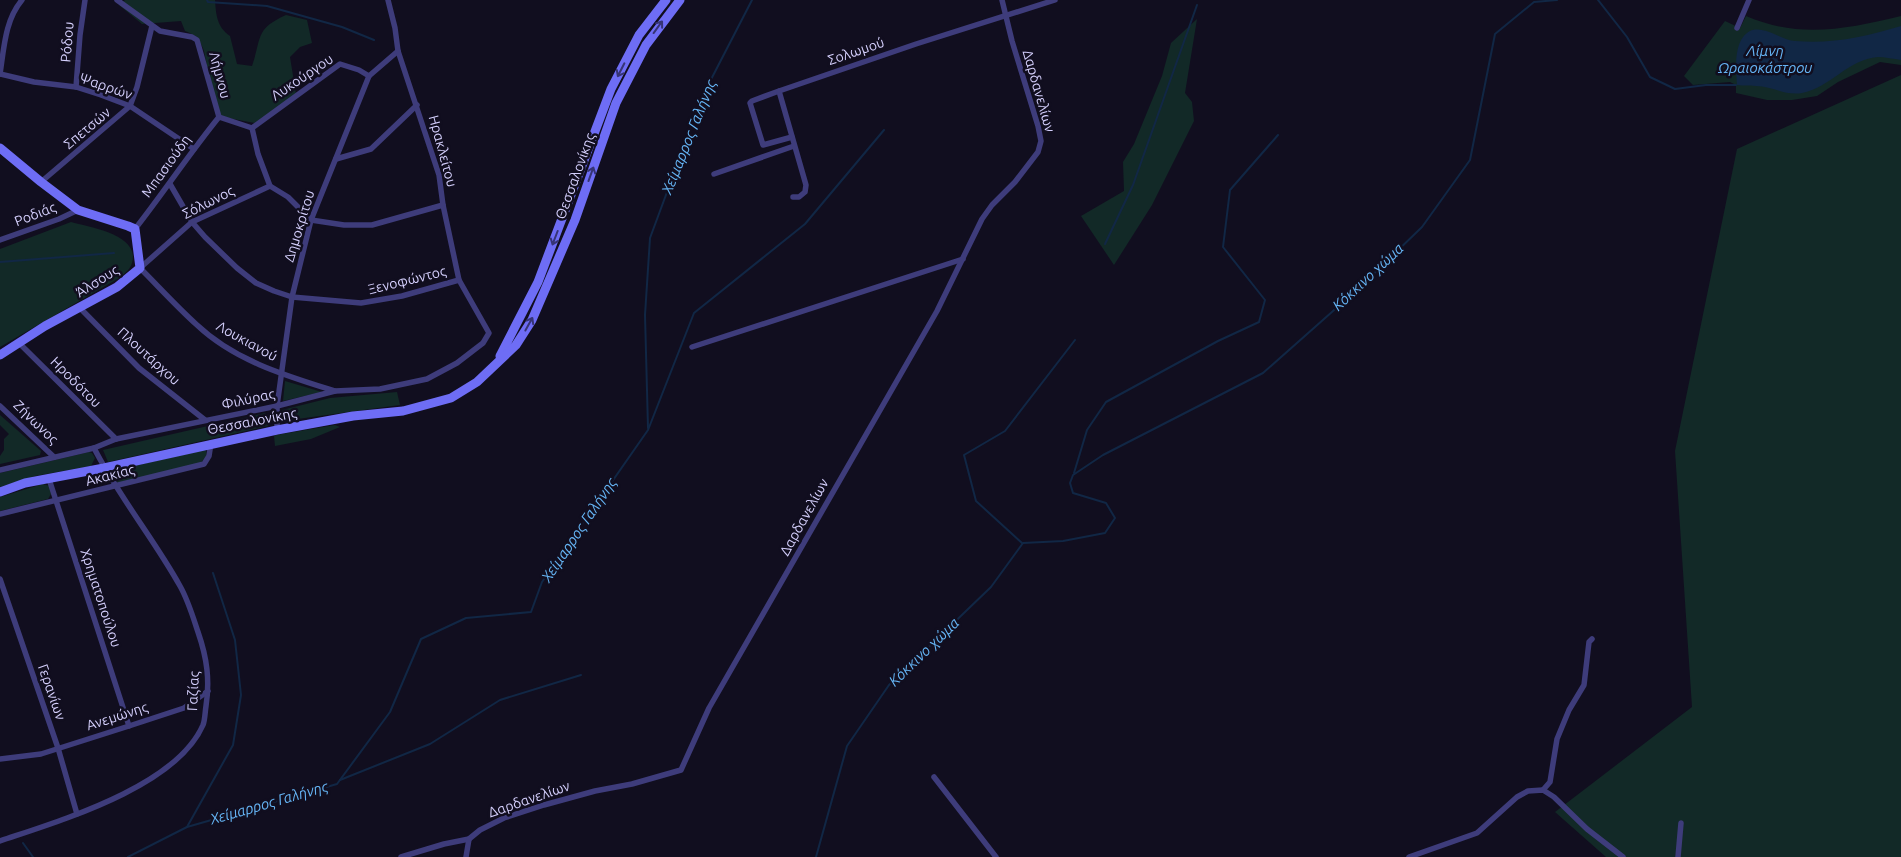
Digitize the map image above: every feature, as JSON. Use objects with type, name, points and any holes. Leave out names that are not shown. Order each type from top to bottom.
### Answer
[{"type":"main road","name":"Θεσσαλονίκης","points":[[0,492],[25,483],[104,468],[212,443],[352,416],[403,410],[450,398],[488,374],[498,361],[538,282],[611,89],[639,35],[666,0]]},
{"type":"main road","name":"Θεσσαλονίκης","points":[[498,361],[516,345],[532,320],[575,220],[616,103],[646,44],[680,0]]},
{"type":"main road","points":[[0,148],[78,210],[135,229]]},
{"type":"main road","name":"Άλσους","points":[[0,356],[45,326],[117,287],[140,268],[135,229]]},
{"type":"street","points":[[0,74],[8,26],[12,15],[22,0]]},
{"type":"street","name":"Ρόδου","points":[[76,87],[85,0]]},
{"type":"street","points":[[117,0],[152,26]]},
{"type":"street","name":"Ηρακλείτου","points":[[388,0],[396,28],[398,51],[417,105],[438,175],[459,280],[489,333]]},
{"type":"street","name":"Δαρδανελίων","points":[[400,857],[469,839],[480,830],[504,818],[544,805],[681,770],[709,708],[937,311],[982,219],[992,205],[1015,182],[1038,152],[1042,140],[1015,51],[1002,0]]},
{"type":"street","name":"Σολωμού","points":[[792,137],[765,145],[762,144],[750,102],[876,57],[1055,0]]},
{"type":"street","points":[[1737,28],[1749,0]]},
{"type":"street","name":"Λήμνου","points":[[152,26],[166,33],[192,37],[197,40],[219,117]]},
{"type":"street","name":"Σπετσών","points":[[41,182],[130,106],[152,26]]},
{"type":"street","name":"Δημοκρίτου","points":[[277,430],[277,406],[292,297],[311,220],[368,76],[398,51]]},
{"type":"street","name":"Λυκούργου","points":[[252,128],[340,64],[359,70],[368,76]]},
{"type":"street","name":"Ψαρρών","points":[[0,74],[34,82],[76,87],[130,106],[194,148]]},
{"type":"street","points":[[779,91],[806,185],[805,192],[799,197],[793,197]]},
{"type":"street","points":[[336,159],[371,149],[417,105]]},
{"type":"street","points":[[219,117],[252,128],[258,154],[270,186],[288,197],[311,220],[344,225],[372,225],[443,205]]},
{"type":"street","name":"Μπασιούδη","points":[[135,229],[219,117]]},
{"type":"street","points":[[714,174],[794,146]]},
{"type":"street","name":"Ξενοφώντος","points":[[170,184],[192,222],[237,268],[256,283],[292,297],[350,303],[372,302],[459,280]]},
{"type":"street","name":"Σόλωνος","points":[[140,268],[192,222],[270,186]]},
{"type":"street","name":"Ροδιάς","points":[[0,240],[59,219],[78,210]]},
{"type":"street","points":[[692,347],[963,259]]},
{"type":"street","name":"Λουκιανού","points":[[140,268],[197,326],[215,340],[256,364],[335,391]]},
{"type":"street","name":"Πλουτάρχου","points":[[80,308],[139,368],[204,420]]},
{"type":"street","name":"Φιλύρας","points":[[0,470],[94,448],[116,439],[277,406],[335,391],[380,389],[427,379],[457,364],[483,343],[489,333]]},
{"type":"street","name":"Ηροδότου","points":[[19,343],[116,439]]},
{"type":"street","name":"Ζήνωνος","points":[[0,406],[54,457]]},
{"type":"street","name":"Ακακίας","points":[[0,514],[204,464],[209,456],[212,443]]},
{"type":"street","name":"Γαζίας","points":[[0,841],[95,807],[160,772],[178,758],[192,743],[203,724],[208,691],[205,654],[181,588],[115,486],[94,448]]},
{"type":"street","name":"Χρηματοπούλου","points":[[49,479],[129,726]]},
{"type":"street","name":"Γερανίων","points":[[0,579],[58,748],[77,814]]},
{"type":"street","points":[[1543,790],[1550,782],[1557,739],[1584,685],[1589,642],[1592,639]]},
{"type":"street","name":"Ανεμώνης","points":[[0,759],[20,758],[129,726],[184,708],[208,691]]},
{"type":"street","points":[[934,777],[996,857]]},
{"type":"street","points":[[1409,857],[1477,833],[1517,796],[1528,791],[1543,790],[1554,797],[1587,829],[1623,857]]},
{"type":"street","points":[[1678,857],[1680,823]]},
{"type":"street","points":[[466,857],[469,839]]},
{"type":"green space","points":[[125,0],[215,0],[218,20],[222,29],[230,36],[237,64],[252,66],[261,35],[269,25],[286,15],[307,20],[312,43],[300,47],[290,57],[296,94],[260,124],[217,116],[204,51],[199,41],[195,36],[185,31],[181,21],[142,24],[119,5]]},
{"type":"green space","points":[[1746,16],[1785,28],[1823,30],[1861,25],[1901,16],[1901,65],[1880,62],[1838,82],[1817,96],[1792,100],[1767,100],[1736,93],[1736,85],[1730,82],[1693,85],[1684,76],[1725,21],[1740,28]]},
{"type":"green space","points":[[1197,19],[1185,93],[1192,102],[1194,121],[1152,205],[1114,265],[1081,216],[1124,191],[1123,162],[1134,144],[1162,76],[1171,43]]},
{"type":"green space","points":[[1901,75],[1901,857],[1606,857],[1555,812],[1692,707],[1675,451],[1737,149]]},
{"type":"green space","points":[[71,222],[117,236],[130,248],[133,256],[131,266],[119,278],[0,347],[0,249]]},
{"type":"green space","points":[[285,381],[322,392],[283,401]]},
{"type":"green space","points":[[397,392],[400,405],[283,421],[282,410],[330,398]]},
{"type":"green space","points":[[265,413],[272,418],[268,426],[108,462],[103,450]]},
{"type":"green space","points":[[0,415],[41,451],[40,455],[0,464],[0,456],[4,450],[4,439],[9,434],[0,425]]},
{"type":"green space","points":[[335,425],[340,427],[311,439],[275,446],[274,436],[276,435]]},
{"type":"green space","points":[[204,450],[207,455],[201,463],[118,483],[112,471]]},
{"type":"green space","points":[[89,452],[95,458],[91,466],[35,476],[0,487],[0,473]]},
{"type":"green space","points":[[43,484],[50,486],[51,494],[48,499],[0,511],[0,497]]},
{"type":"water","name":"Λίμνη Ωραιοκάστρου","points":[[1901,26],[1901,60],[1878,57],[1867,59],[1848,68],[1821,86],[1796,94],[1762,86],[1737,85],[1736,63],[1738,48],[1745,35],[1750,31],[1767,31],[1790,40],[1809,42],[1862,36]]},
{"type":"waterway","points":[[207,0],[208,2],[267,6],[342,27],[374,40]]},
{"type":"waterway","name":"Χείμαρρος Γαλήνης","points":[[648,428],[645,315],[650,238],[703,95],[752,0]]},
{"type":"waterway","name":"Κόκκινο χώμα","points":[[816,857],[847,746],[889,685],[991,587],[1023,543],[1063,541],[1105,533],[1115,518],[1106,503],[1073,493],[1070,483],[1073,475],[1103,455],[1263,373],[1359,288],[1422,227],[1470,160],[1495,34],[1534,2],[1557,0]]},
{"type":"waterway","name":"Κόκκινο χώμα","points":[[1598,0],[1627,37],[1650,77],[1675,89],[1706,85],[1736,85]]},
{"type":"waterway","name":"Κόκκινο χώμα","points":[[1105,244],[1133,185],[1197,5]]},
{"type":"waterway","name":"Χείμαρρος Γαλήνης","points":[[128,857],[187,827],[337,784],[390,712],[421,639],[466,618],[531,612],[542,582],[648,430],[694,313],[805,224],[884,130]]},
{"type":"waterway","name":"Κόκκινο χώμα","points":[[1074,473],[1087,430],[1106,402],[1218,341],[1259,322],[1265,300],[1223,247],[1230,190],[1278,135]]},
{"type":"waterway","points":[[0,262],[114,253]]},
{"type":"waterway","name":"Κόκκινο χώμα","points":[[1022,543],[976,501],[964,455],[1005,431],[1075,340]]},
{"type":"waterway","points":[[187,827],[233,745],[241,695],[235,640],[213,573]]},
{"type":"waterway","points":[[340,780],[430,744],[500,700],[581,675]]},
{"type":"waterway","points":[[23,843],[33,857]]}]
